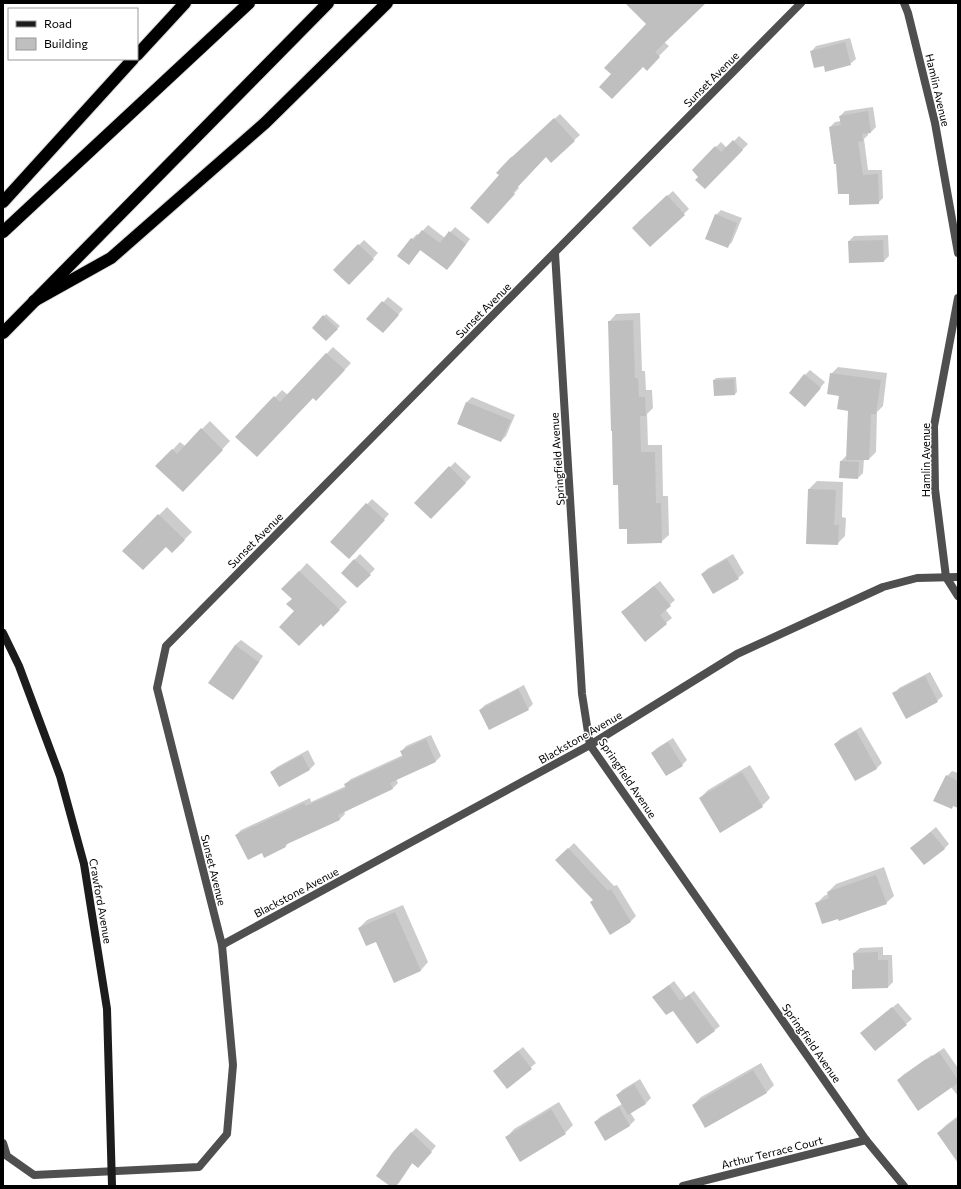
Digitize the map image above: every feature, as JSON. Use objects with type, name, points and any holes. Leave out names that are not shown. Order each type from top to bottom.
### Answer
[{"type":"highway","points":[[138,54],[185,3]]},
{"type":"highway","points":[[3,232],[249,3]]},
{"type":"highway","points":[[3,333],[328,3]]},
{"type":"highway","points":[[34,301],[111,258],[265,123],[388,3]]},
{"type":"highway","points":[[3,202],[132,60]]},
{"type":"main road","name":"Crawford Avenue","points":[[3,633],[19,666],[60,776],[84,864],[107,1009],[112,1186]]},
{"type":"street","name":"Sunset Avenue","points":[[3,1143],[6,1156],[34,1175],[198,1167],[227,1134],[233,1065],[222,945],[157,688],[166,646],[801,3]]},
{"type":"street","name":"Hamlin Avenue","points":[[904,3],[935,123],[958,254]]},
{"type":"street","name":"Springfield Avenue","points":[[555,253],[582,694],[590,745],[866,1140],[904,1186]]},
{"type":"street","name":"Hamlin Avenue","points":[[958,298],[934,426],[935,490],[946,577],[958,596]]},
{"type":"street","name":"Blackstone Avenue","points":[[222,945],[590,745],[737,654],[883,587],[917,578],[958,577]]},
{"type":"street","name":"Arthur Terrace Court","points":[[683,1186],[866,1140]]},
{"type":"building","points":[[625,3],[706,3],[655,52],[660,57],[647,71],[643,67],[612,99],[599,87],[611,74],[604,68],[646,24]]},
{"type":"building","points":[[845,42],[851,65],[825,72],[824,66],[814,68],[810,51]]},
{"type":"building","points":[[868,111],[871,133],[862,134],[863,141],[858,142],[863,175],[878,174],[879,204],[849,205],[849,194],[838,194],[836,164],[834,164],[829,127],[841,125],[839,116]]},
{"type":"building","points":[[554,118],[575,141],[551,163],[546,157],[513,192],[515,194],[488,224],[470,208],[499,175],[496,173],[511,157]]},
{"type":"building","points":[[733,140],[743,150],[705,189],[695,180],[698,177],[692,170],[715,146],[721,152]]},
{"type":"building","points":[[667,195],[685,215],[650,247],[632,228]]},
{"type":"building","points":[[715,214],[737,223],[728,248],[705,239]]},
{"type":"building","points":[[422,230],[440,243],[449,231],[466,244],[447,270],[420,250],[409,265],[397,256],[411,238],[414,240]]},
{"type":"building","points":[[883,240],[884,262],[849,263],[848,241]]},
{"type":"building","points":[[358,244],[374,259],[349,285],[333,270]]},
{"type":"building","points":[[382,301],[399,315],[383,333],[366,319]]},
{"type":"building","points":[[323,315],[338,329],[326,341],[312,328]]},
{"type":"building","points":[[633,320],[635,378],[638,378],[639,397],[645,397],[646,416],[640,416],[641,452],[655,452],[656,503],[661,503],[662,543],[627,544],[627,529],[619,529],[618,485],[613,485],[608,321]]},
{"type":"building","points":[[326,353],[345,370],[316,401],[313,398],[257,457],[235,437],[274,396],[280,402]]},
{"type":"building","points":[[830,373],[881,380],[876,414],[871,414],[869,460],[846,460],[848,411],[837,409],[839,396],[827,394]]},
{"type":"building","points":[[804,374],[821,388],[805,407],[789,393]]},
{"type":"building","points":[[734,379],[735,395],[714,396],[713,380]]},
{"type":"building","points":[[466,402],[511,420],[501,442],[457,424]]},
{"type":"building","points":[[201,428],[223,450],[183,492],[155,466],[172,449],[177,454]]},
{"type":"building","points":[[840,461],[859,462],[858,479],[839,478]]},
{"type":"building","points":[[449,466],[466,483],[431,519],[414,503]]},
{"type":"building","points":[[808,489],[836,490],[834,525],[839,525],[838,545],[806,544]]},
{"type":"building","points":[[366,503],[385,520],[349,559],[330,542]]},
{"type":"building","points":[[158,514],[185,540],[172,553],[166,547],[143,570],[122,551]]},
{"type":"building","points":[[354,559],[371,575],[357,588],[341,573]]},
{"type":"building","points":[[727,559],[739,579],[713,594],[701,574]]},
{"type":"building","points":[[299,571],[340,610],[323,627],[321,624],[299,646],[279,627],[294,611],[286,604],[292,599],[281,589]]},
{"type":"building","points":[[654,586],[671,606],[660,615],[667,624],[645,642],[621,612]]},
{"type":"building","points":[[235,645],[259,662],[233,700],[208,683]]},
{"type":"building","points":[[925,676],[938,702],[906,719],[892,693]]},
{"type":"building","points":[[518,689],[529,710],[489,730],[479,710]]},
{"type":"building","points":[[856,731],[877,769],[855,781],[834,744]]},
{"type":"building","points":[[426,739],[436,762],[390,783],[393,789],[338,815],[340,820],[285,845],[286,847],[264,858],[262,853],[248,860],[235,835],[304,803],[306,806],[346,788],[344,784],[403,757],[400,751]]},
{"type":"building","points":[[668,742],[683,766],[666,776],[651,753]]},
{"type":"building","points":[[302,755],[310,770],[279,787],[270,772]]},
{"type":"building","points":[[742,772],[763,807],[720,833],[699,798]]},
{"type":"building","points":[[946,775],[958,781],[958,808],[953,806],[952,809],[933,801]]},
{"type":"building","points":[[931,832],[945,849],[924,865],[910,848]]},
{"type":"building","points":[[568,848],[608,891],[611,889],[631,922],[610,935],[590,902],[593,900],[555,860]]},
{"type":"building","points":[[876,875],[887,904],[839,921],[838,919],[822,924],[815,903],[829,898],[827,892]]},
{"type":"building","points":[[395,912],[421,971],[394,983],[376,942],[366,946],[358,928]]},
{"type":"building","points":[[878,952],[878,960],[888,960],[888,988],[852,989],[852,970],[854,970],[853,953]]},
{"type":"building","points":[[669,985],[680,1001],[689,995],[715,1031],[697,1044],[673,1011],[666,1015],[652,997]]},
{"type":"building","points":[[892,1007],[907,1025],[875,1051],[860,1033]]},
{"type":"building","points":[[518,1051],[532,1069],[507,1089],[493,1071]]},
{"type":"building","points":[[939,1052],[958,1080],[958,1083],[918,1111],[897,1080],[926,1059],[927,1060]]},
{"type":"building","points":[[753,1070],[767,1093],[705,1128],[692,1105]]},
{"type":"building","points":[[634,1084],[646,1104],[628,1115],[616,1095]]},
{"type":"building","points":[[619,1107],[630,1126],[605,1141],[594,1122]]},
{"type":"building","points":[[551,1109],[566,1134],[520,1162],[505,1137]]},
{"type":"building","points":[[958,1118],[958,1163],[937,1133]]},
{"type":"building","points":[[411,1132],[432,1152],[418,1168],[412,1163],[396,1186],[390,1186],[376,1176],[393,1152]]}]
